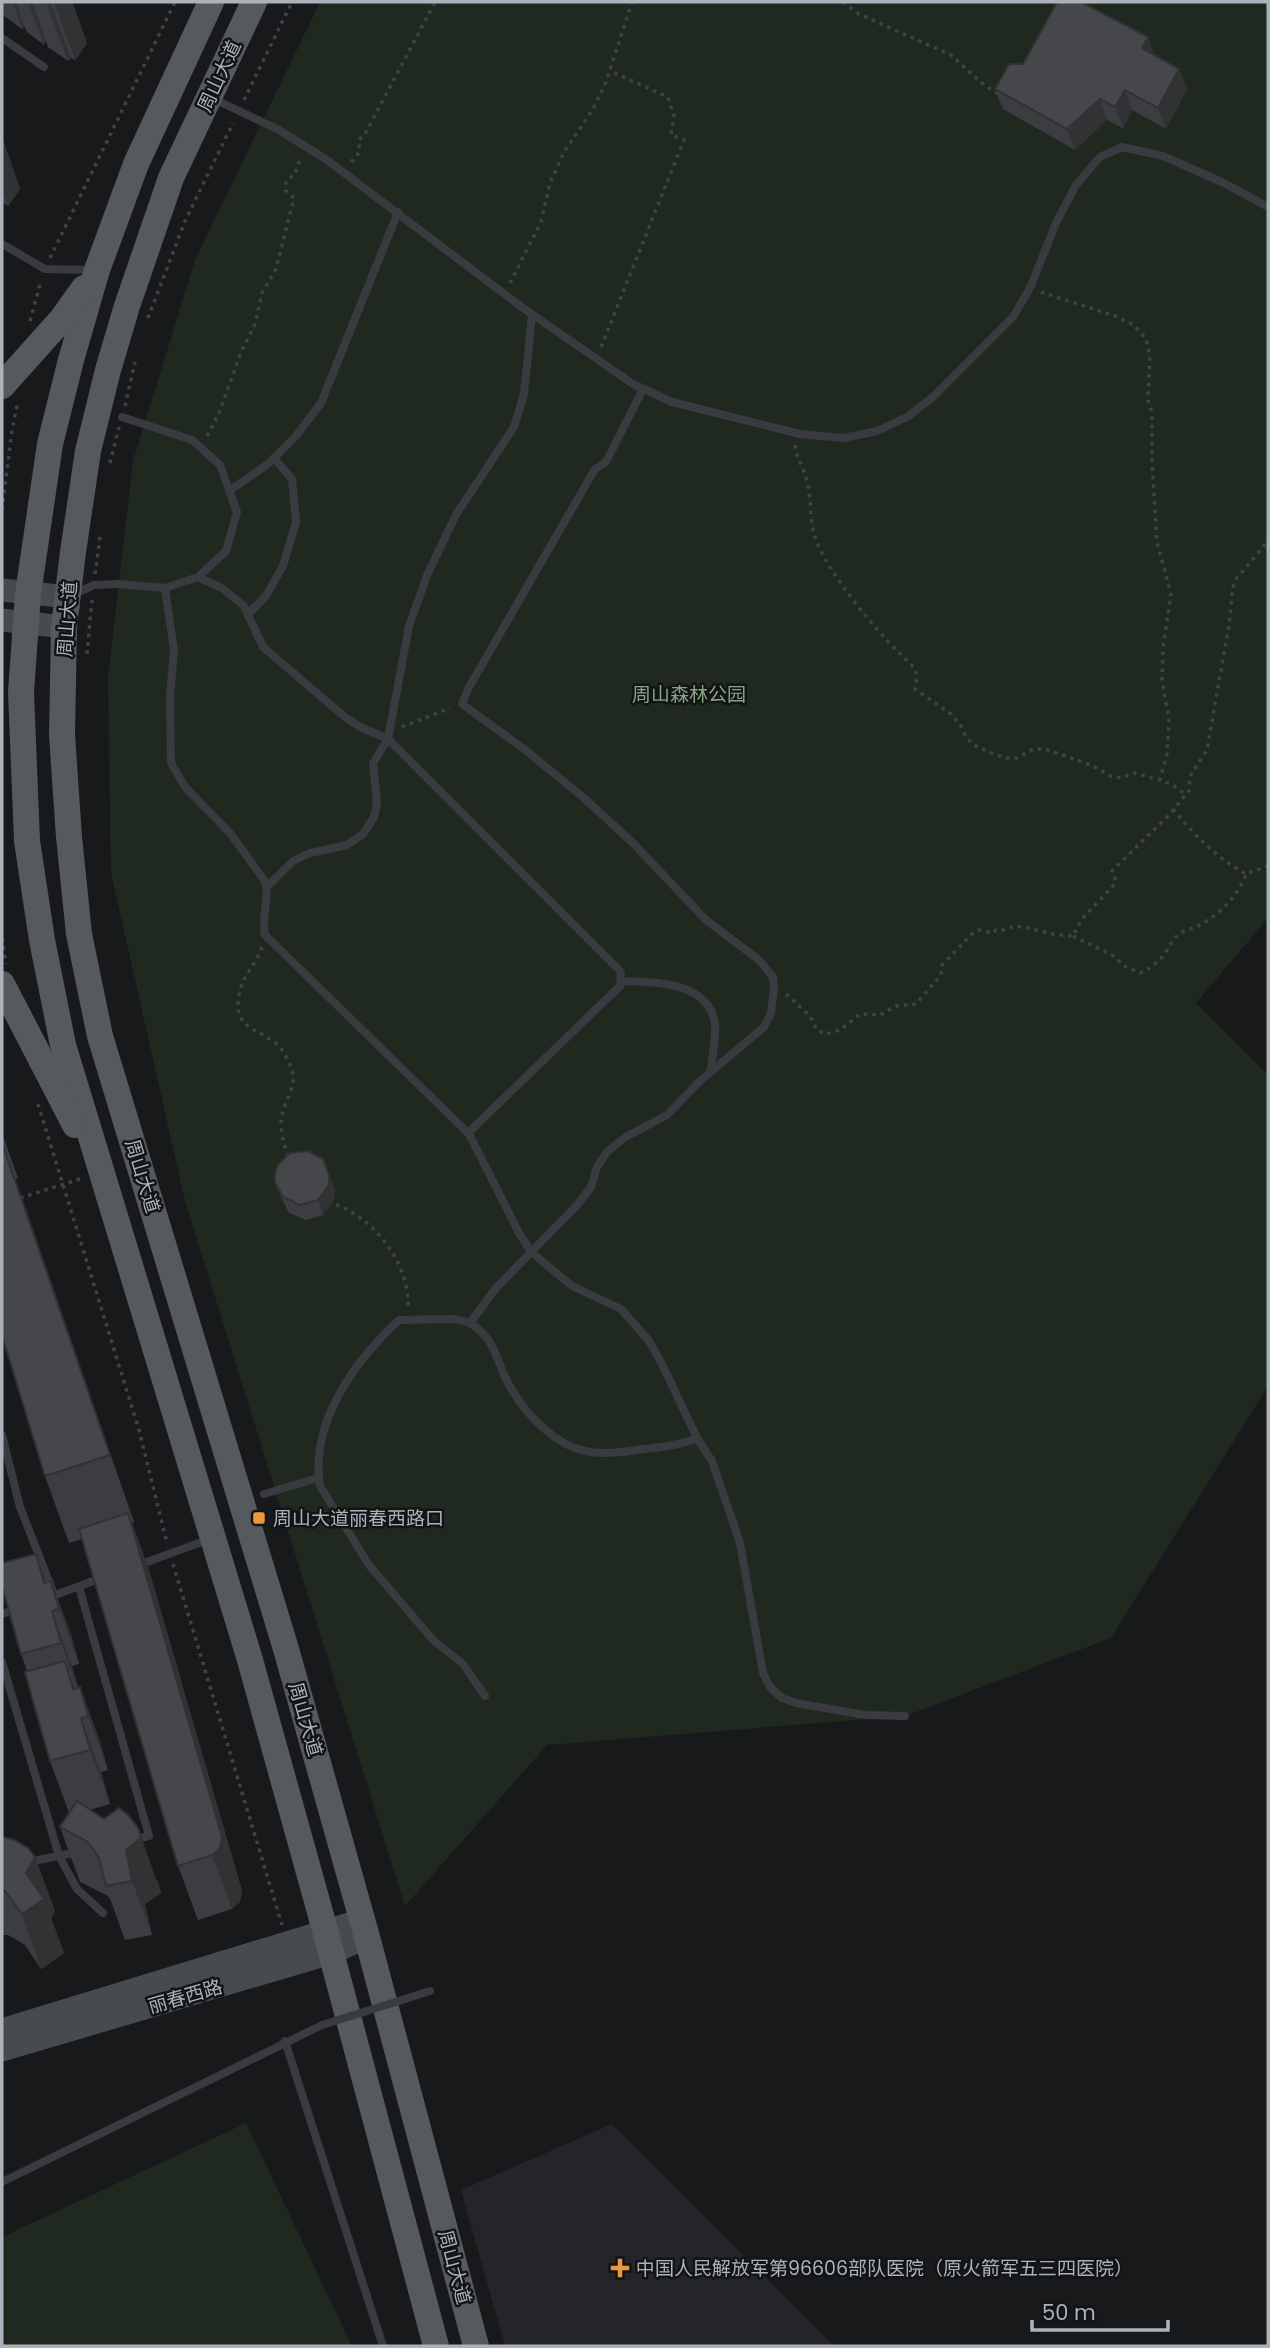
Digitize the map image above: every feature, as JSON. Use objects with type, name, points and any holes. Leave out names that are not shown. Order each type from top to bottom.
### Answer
[{"type":"main road","name":"周山大道","points":[[211,2],[136,164],[97,270],[50,443],[28,594],[13,621],[27,841],[42,940],[63,1045],[250,1660],[436,2346]]},
{"type":"main road","name":"周山大道","points":[[254,2],[172,178],[108,370],[88,451],[64,627],[62,735],[69,837],[79,934],[100,1036],[286,1649],[476,2346]]},
{"type":"main road","points":[[2,386],[61,320],[97,270]]},
{"type":"main road","points":[[2,590],[68,597]]},
{"type":"main road","points":[[13,621],[64,627]]},
{"type":"main road","points":[[4,975],[102,1179]]},
{"type":"main road","name":"丽春西路","points":[[2,2050],[364,1929]]},
{"type":"main road","name":"丽春西路","points":[[2,2030],[287,1942],[328,1942]]},
{"type":"lane","points":[[2,38],[44,67]]},
{"type":"lane","points":[[209,97],[279,130],[344,172],[532,315],[643,388],[672,402],[798,433],[844,438],[877,431],[907,417],[933,397],[1013,317],[1031,286],[1056,223],[1076,186],[1100,157],[1122,147],[1163,156],[1224,183],[1268,207]]},
{"type":"lane","points":[[229,491],[274,458],[296,436],[321,403],[398,212]]},
{"type":"lane","points":[[2,244],[45,269],[97,270]]},
{"type":"lane","points":[[532,315],[524,394],[514,427],[457,513],[428,573],[409,626],[388,739],[373,764],[377,803],[374,817],[363,834],[347,845],[310,853],[293,861],[267,887],[262,922],[265,935],[468,1133],[519,1234],[531,1252],[572,1286],[621,1309],[635,1323],[663,1364],[697,1438],[712,1461],[740,1543],[763,1673],[770,1687],[782,1698],[796,1703],[865,1714],[905,1716]]},
{"type":"lane","points":[[470,1323],[496,1288],[564,1220],[591,1187],[597,1167],[607,1152],[624,1138],[667,1115],[711,1070],[764,1027],[771,1013],[773,977],[760,960],[706,920],[633,843],[584,798],[524,749],[462,704],[596,468],[606,463],[643,388]]},
{"type":"lane","points":[[68,597],[94,585],[165,588],[198,577],[226,551],[237,512],[220,465],[192,440],[122,417]]},
{"type":"lane","points":[[248,614],[266,596],[283,566],[296,522],[292,479],[274,458]]},
{"type":"lane","points":[[198,577],[222,588],[244,606],[263,648],[345,717],[388,739],[621,972],[620,986],[468,1133]]},
{"type":"lane","points":[[165,588],[174,650],[170,696],[171,763],[185,787],[230,833],[267,887]]},
{"type":"lane","points":[[621,981],[663,983],[694,992],[712,1011],[715,1027],[711,1070]]},
{"type":"lane","points":[[485,1696],[463,1664],[433,1640],[369,1565],[320,1486],[318,1478],[322,1440],[332,1409],[348,1378],[382,1335],[398,1320],[455,1319],[470,1323],[483,1331],[512,1390],[526,1410],[567,1445],[583,1451],[602,1453],[658,1447],[697,1438]]},
{"type":"lane","points":[[2,1435],[20,1507],[54,1595]]},
{"type":"lane","points":[[264,1494],[318,1478]]},
{"type":"lane","points":[[131,1568],[213,1538]]},
{"type":"lane","points":[[43,1600],[118,1572]]},
{"type":"lane","points":[[79,1587],[149,1836],[123,1842]]},
{"type":"lane","points":[[2,1614],[31,1604]]},
{"type":"lane","points":[[2,1662],[59,1856],[77,1889],[103,1913]]},
{"type":"lane","points":[[24,1863],[85,1850]]},
{"type":"lane","points":[[2,2182],[285,2041],[322,2025],[430,1992]]},
{"type":"lane","points":[[285,2041],[383,2346]]},
{"type":"path","points":[[28,330],[32,307],[45,269],[175,2]]},
{"type":"path","points":[[147,321],[185,221],[292,2]]},
{"type":"path","points":[[344,172],[359,153],[359,140],[366,132],[435,2]]},
{"type":"path","points":[[505,293],[541,222],[550,183],[564,152],[593,109],[610,71],[632,2]]},
{"type":"path","points":[[843,2],[859,14],[951,55],[984,85],[1008,99]]},
{"type":"path","points":[[596,359],[684,140],[671,135],[674,116],[668,96],[610,71]]},
{"type":"path","points":[[201,447],[219,413],[241,352],[255,324],[262,293],[276,269],[293,198],[285,190],[285,184],[294,176],[305,146]]},
{"type":"path","points":[[1031,286],[1051,297],[1115,316],[1134,325],[1146,339],[1150,356],[1149,400],[1152,413],[1157,542],[1171,594],[1163,647],[1162,680],[1169,719],[1167,754],[1160,780]]},
{"type":"path","points":[[109,467],[136,357]]},
{"type":"path","points":[[2,510],[12,430],[22,384],[22,365]]},
{"type":"path","points":[[798,433],[796,454],[808,483],[811,526],[815,538],[836,576],[914,667],[917,676],[915,689],[951,714],[961,726],[966,738],[976,746],[1006,758],[1017,758],[1034,749],[1045,749],[1091,765],[1111,776],[1121,778],[1134,774],[1160,780],[1173,785],[1186,795]]},
{"type":"path","points":[[87,655],[100,532]]},
{"type":"path","points":[[1073,936],[1082,919],[1116,881],[1112,871],[1189,791],[1190,776],[1207,750],[1233,587],[1237,578],[1268,541]]},
{"type":"path","points":[[388,739],[396,729],[462,704]]},
{"type":"path","points":[[1173,809],[1215,853],[1246,874]]},
{"type":"path","points":[[773,977],[789,998],[810,1016],[817,1030],[825,1034],[840,1030],[860,1014],[880,1015],[896,1006],[916,1004],[941,975],[943,965],[974,932],[980,930],[993,933],[996,930],[1028,926],[1041,932],[1073,936],[1112,954],[1126,967],[1140,973],[1154,966],[1166,953],[1171,941],[1181,932],[1199,926],[1232,900],[1246,874],[1268,866]]},
{"type":"path","points":[[265,935],[260,952],[241,987],[237,1009],[242,1022],[258,1034],[276,1042],[288,1058],[294,1077],[282,1115],[281,1130],[293,1166]]},
{"type":"path","points":[[2,938],[4,975]]},
{"type":"path","points":[[37,1104],[139,1430],[170,1553],[287,1942]]},
{"type":"path","points":[[14,1200],[63,1184],[102,1179]]},
{"type":"path","points":[[325,1201],[348,1208],[361,1218],[379,1235],[394,1256],[408,1303],[407,1320]]},
{"type":"shaded area","name":"中国人民解放军第96606部队医院（原火箭军五三四医院）","points":[[612,2124],[834,2346],[505,2346],[461,2190]]},
{"type":"green space","name":"周山森林公园","points":[[320,2],[1268,2],[1268,918],[1196,1003],[1268,1075],[1268,1386],[1111,1638],[905,1716],[547,1745],[405,1906],[185,1201],[111,873],[108,677],[133,461],[195,260]]},
{"type":"green space","points":[[246,2123],[352,2346],[2,2346],[2,2237]]},
{"type":"building","points":[[1057,2],[1081,2],[1148,37],[1142,48],[1179,69],[1158,108],[1125,90],[1115,107],[1100,99],[1067,129],[995,89],[1009,64],[1023,64]]},
{"type":"building","points":[[2,1143],[110,1455],[45,1476],[2,1335]]},
{"type":"building","points":[[308,1151],[323,1159],[329,1175],[329,1185],[318,1200],[300,1205],[283,1197],[275,1182],[275,1173],[278,1165],[290,1153]]},
{"type":"building","points":[[128,1513],[222,1837],[220,1848],[212,1855],[178,1866],[79,1529]]},
{"type":"building","points":[[36,1554],[44,1583],[51,1581],[59,1609],[52,1611],[61,1643],[21,1654],[2,1586],[2,1563]]},
{"type":"building","points":[[65,1661],[73,1689],[80,1687],[88,1716],[81,1718],[90,1750],[50,1761],[25,1672]]},
{"type":"building","points":[[77,1801],[104,1819],[119,1808],[138,1828],[141,1838],[126,1850],[132,1881],[106,1886],[99,1858],[88,1842],[60,1827]]},
{"type":"building","points":[[3,1837],[28,1848],[35,1857],[26,1873],[44,1899],[22,1914],[2,1889]]},
{"type":"place","name":"周山大道丽春西路口","points":[[259,1518]]},
{"type":"place","name":"中国人民解放军第96606部队医院（原火箭军五三四医院）","points":[[620,2268]]}]
